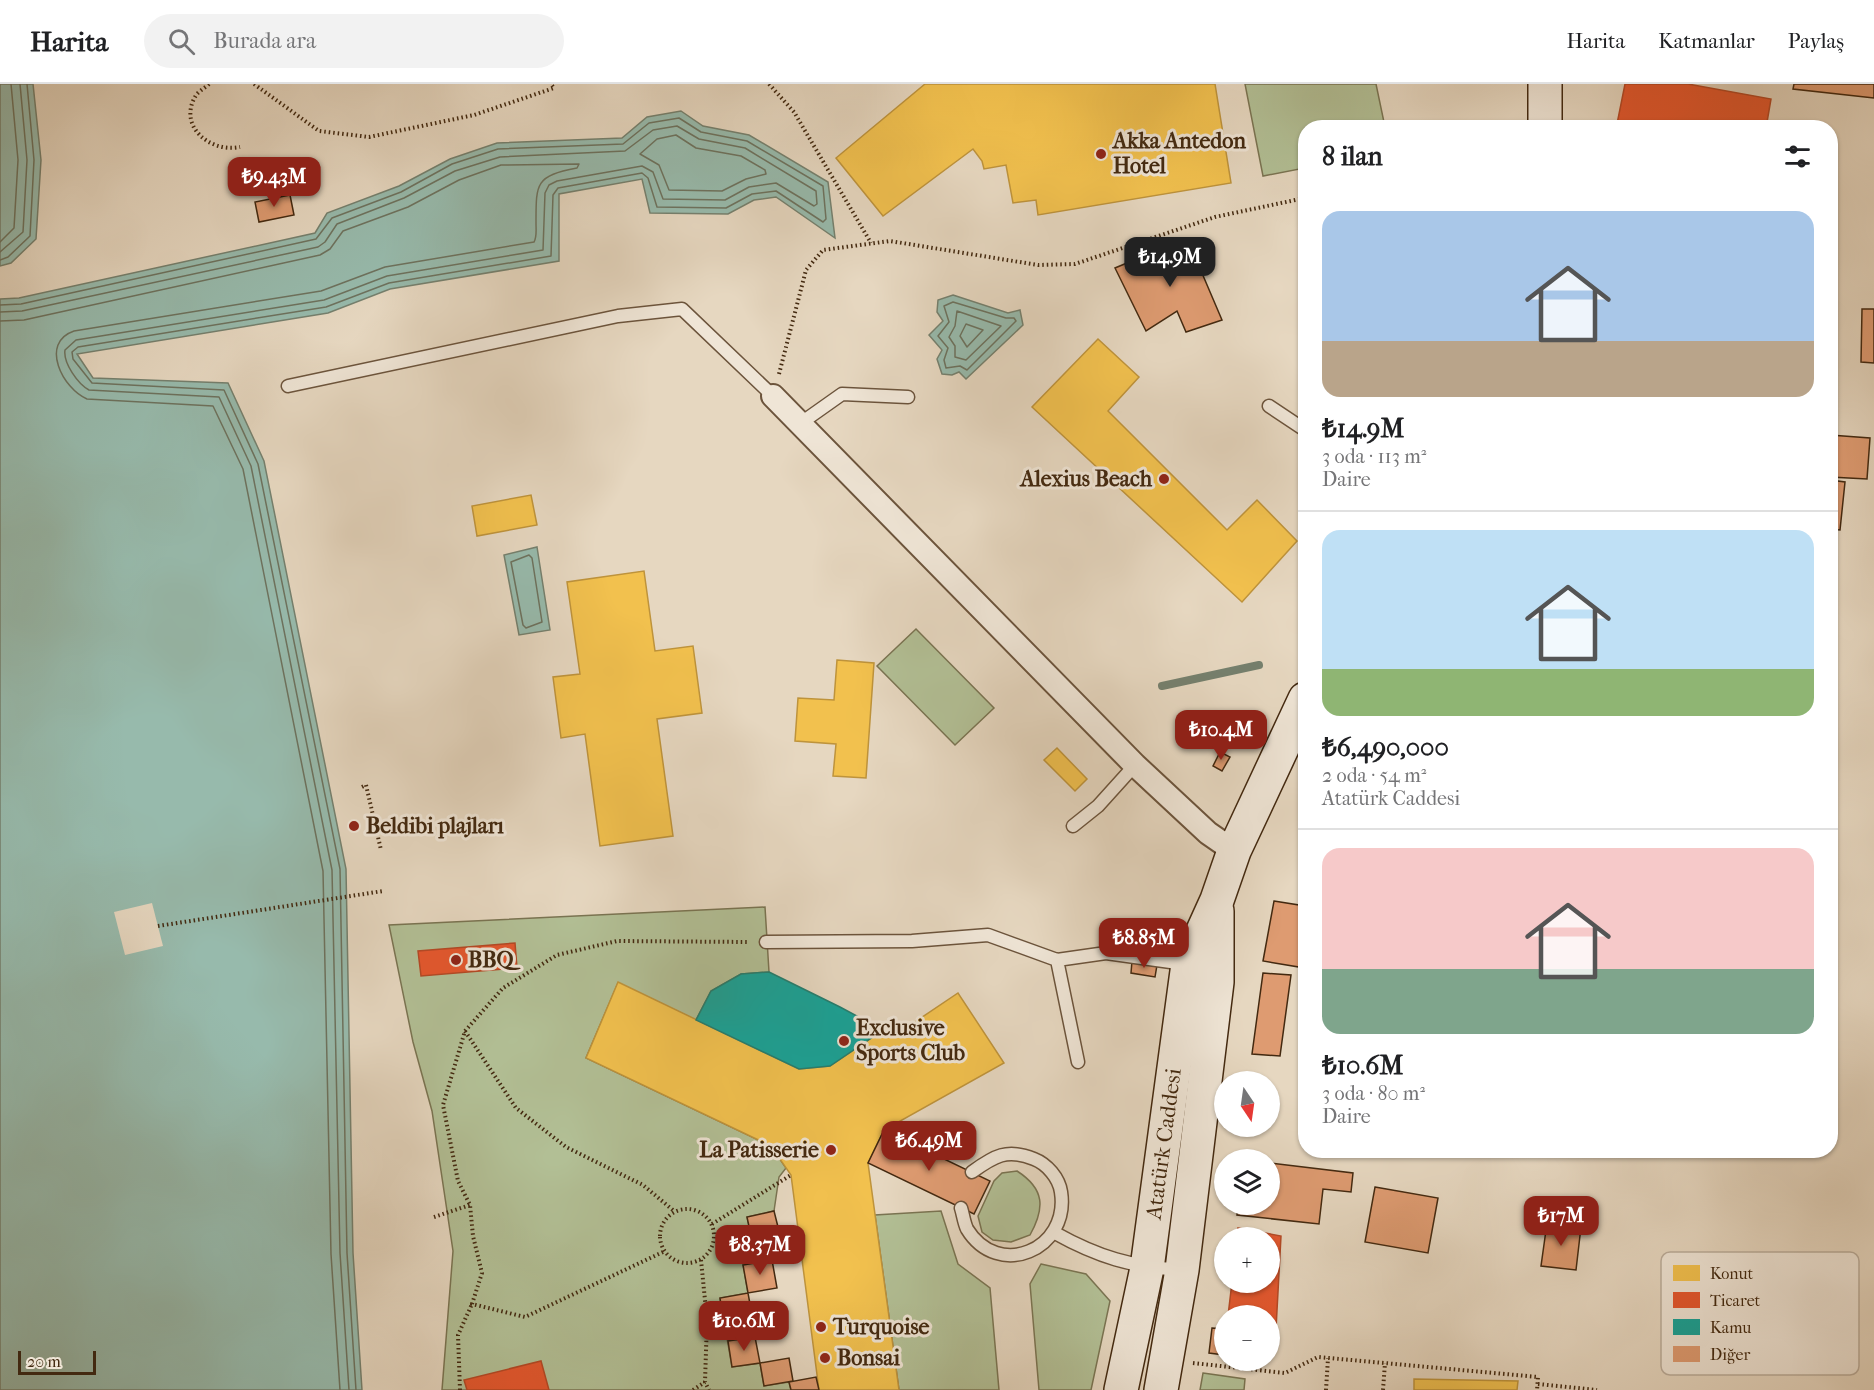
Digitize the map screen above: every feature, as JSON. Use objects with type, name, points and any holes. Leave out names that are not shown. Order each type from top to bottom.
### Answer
[{"type":"street","points":[[1545,84],[1545,120]]},
{"type":"street","points":[[773,396],[1135,765],[1208,833],[1234,851]]},
{"type":"street","name":"Atatürk Caddesi","points":[[1121,1390],[1147,1268],[1217,900],[1234,851],[1298,714]]},
{"type":"street","name":"Atatürk Caddesi","points":[[1161,1390],[1182,1270],[1203,967]]},
{"type":"lane","points":[[288,386],[618,316],[682,309],[773,396]]},
{"type":"lane","points":[[801,423],[842,394],[908,397]]},
{"type":"lane","points":[[1269,406],[1298,425]]},
{"type":"lane","points":[[1073,826],[1098,806],[1135,765]]},
{"type":"lane","points":[[766,942],[912,940],[988,935],[1057,960],[1106,953],[1203,967]]},
{"type":"lane","points":[[1057,960],[1078,1062]]},
{"type":"lane","points":[[961,1208],[967,1229],[982,1246],[1002,1255],[1025,1254],[1042,1246],[1055,1233],[1064,1209],[1060,1183],[1043,1162],[1019,1153],[993,1156],[972,1172]]},
{"type":"lane","points":[[1055,1233],[1089,1252],[1147,1268],[1182,1270]]},
{"type":"path","points":[[209,84],[195,97],[191,118],[200,136],[211,145],[230,149],[240,147]]},
{"type":"path","points":[[254,84],[319,131],[369,137],[474,115],[554,88],[551,84]]},
{"type":"path","points":[[769,84],[794,112],[871,243]]},
{"type":"path","points":[[773,396],[806,270],[823,250],[890,241],[1038,265],[1075,264],[1215,217],[1298,199]]},
{"type":"path","points":[[362,787],[366,785],[381,850]]},
{"type":"path","points":[[158,926],[383,891]]},
{"type":"path","points":[[460,1390],[458,1335],[472,1304],[482,1273],[473,1236],[470,1205],[458,1181],[443,1105],[465,1031],[503,988],[557,955],[617,941],[766,942]]},
{"type":"path","points":[[465,1031],[516,1108],[566,1147],[643,1185],[674,1211]]},
{"type":"path","points":[[712,1224],[791,1175]]},
{"type":"path","points":[[434,1217],[470,1205]]},
{"type":"path","points":[[688,1209],[702,1213],[712,1224],[714,1245],[701,1260],[691,1264],[680,1264],[663,1252],[658,1237],[663,1222],[674,1211],[688,1209]]},
{"type":"path","points":[[472,1304],[525,1317],[663,1252]]},
{"type":"path","points":[[701,1260],[707,1320],[705,1382],[709,1390]]},
{"type":"path","points":[[1190,1362],[1285,1373],[1318,1357],[1538,1377],[1537,1390]]},
{"type":"path","points":[[1326,1390],[1328,1358]]},
{"type":"path","points":[[1383,1390],[1385,1363]]},
{"type":"path","points":[[693,1390],[705,1382]]},
{"type":"path","points":[[1538,1384],[1597,1390]]},
{"type":"shaded area","points":[[1245,84],[1376,84],[1384,120],[1298,120],[1298,169],[1263,176]]},
{"type":"shaded area","points":[[916,629],[994,708],[955,745],[877,666]]},
{"type":"shaded area","points":[[765,907],[769,972],[741,974],[711,991],[696,1020],[618,983],[586,1058],[771,1146],[786,1168],[779,1177],[774,1211],[747,1217],[753,1241],[798,1232],[800,1250],[743,1264],[748,1293],[720,1298],[732,1367],[760,1363],[764,1386],[789,1382],[791,1390],[442,1390],[453,1251],[432,1111],[413,1042],[389,925]]},
{"type":"shaded area","points":[[1017,1171],[1033,1185],[1040,1200],[1035,1225],[1030,1235],[1011,1242],[993,1240],[982,1232],[978,1216],[994,1181],[1002,1173]]},
{"type":"shaded area","points":[[941,1211],[958,1264],[990,1288],[999,1390],[899,1390],[875,1215]]},
{"type":"shaded area","points":[[1041,1264],[1086,1274],[1110,1301],[1091,1390],[1039,1390],[1030,1284]]},
{"type":"shaded area","points":[[1203,1373],[1245,1379],[1244,1390],[1200,1390]]},
{"type":"water","points":[[0,84],[33,84],[41,160],[36,239],[11,263],[0,266]]},
{"type":"water","points":[[681,111],[703,126],[749,135],[828,182],[835,238],[776,197],[754,200],[728,214],[650,213],[642,179],[559,194],[559,261],[390,289],[328,313],[77,354],[93,378],[228,383],[264,461],[346,869],[353,1253],[362,1390],[0,1390],[0,299],[19,298],[315,233],[327,213],[399,186],[450,159],[497,143],[622,138],[647,117]]},
{"type":"water","points":[[953,295],[1008,313],[1020,310],[1023,325],[966,379],[959,372],[952,375],[942,374],[937,359],[942,350],[929,335],[943,321],[937,312],[938,300]]},
{"type":"water","points":[[537,547],[550,630],[519,635],[504,555]]},
{"type":"pier","points":[[152,903],[163,946],[125,955],[114,912]]},
{"type":"building: Konut","name":"Akka Antedon Hotel","points":[[925,84],[1215,84],[1231,183],[1038,215],[1036,200],[1013,203],[1006,165],[984,169],[982,161],[973,149],[883,216],[836,158]]},
{"type":"building: Konut","points":[[1098,339],[1139,377],[1108,411],[1227,530],[1257,500],[1297,541],[1242,602],[1032,407]]},
{"type":"building: Konut","points":[[531,495],[537,525],[477,536],[472,506]]},
{"type":"building: Konut","points":[[644,571],[655,651],[693,646],[702,713],[657,719],[673,836],[600,846],[585,734],[561,738],[553,677],[580,674],[567,582]]},
{"type":"building: Konut","points":[[837,660],[874,663],[866,778],[833,776],[836,744],[795,741],[798,698],[834,700]]},
{"type":"building: Konut","points":[[1057,748],[1087,779],[1075,791],[1044,760]]},
{"type":"building: Konut","points":[[618,982],[799,1069],[830,1066],[889,1026],[894,1036],[958,993],[1004,1063],[884,1130],[868,1163],[899,1390],[819,1390],[791,1175],[771,1146],[586,1058]]},
{"type":"building: Konut","points":[[1414,1379],[1518,1381],[1517,1390],[1414,1390]]},
{"type":"building: Ticaret","points":[[1625,84],[1688,84],[1771,99],[1767,120],[1618,120]]},
{"type":"building: Ticaret","points":[[515,943],[517,968],[421,976],[418,951]]},
{"type":"building: Ticaret","points":[[1231,1293],[1278,1293],[1277,1305],[1229,1305]]},
{"type":"building: Ticaret","points":[[541,1361],[549,1390],[467,1390],[464,1380]]},
{"type":"building: Kamu","points":[[769,972],[883,1030],[830,1066],[799,1069],[696,1020],[711,991],[741,974]]},
{"type":"building: Diğer","points":[[1794,84],[1874,84],[1874,98],[1793,89]]},
{"type":"building: Diğer","points":[[290,195],[294,215],[259,222],[255,202]]},
{"type":"building: Diğer","points":[[1187,238],[1222,320],[1186,332],[1177,311],[1146,331],[1115,268]]},
{"type":"building: Diğer","points":[[1862,309],[1874,309],[1874,363],[1861,362]]},
{"type":"building: Diğer","points":[[1838,436],[1870,438],[1867,479],[1838,477]]},
{"type":"building: Diğer","points":[[1838,481],[1845,482],[1840,530],[1838,530]]},
{"type":"building: Diğer","points":[[1220,752],[1230,757],[1222,771],[1213,766]]},
{"type":"building: Diğer","points":[[1274,901],[1298,905],[1298,967],[1263,961]]},
{"type":"building: Diğer","points":[[1132,961],[1157,965],[1155,977],[1131,973]]},
{"type":"building: Diğer","points":[[1263,973],[1291,975],[1280,1056],[1252,1054]]},
{"type":"building: Diğer","points":[[884,1130],[990,1181],[974,1214],[868,1163]]},
{"type":"building: Diğer","points":[[1280,1164],[1353,1173],[1351,1192],[1323,1189],[1319,1224],[1237,1215],[1280,1215]]},
{"type":"building: Diğer","points":[[1375,1187],[1438,1198],[1428,1253],[1365,1242]]},
{"type":"building: Diğer","points":[[774,1211],[780,1235],[752,1241],[747,1217]]},
{"type":"building: Diğer","points":[[1547,1223],[1581,1227],[1576,1270],[1541,1266]]},
{"type":"building: Diğer","points":[[772,1260],[777,1288],[748,1293],[743,1265]]},
{"type":"building: Diğer","points":[[748,1293],[752,1315],[723,1319],[720,1298]]},
{"type":"building: Diğer","points":[[771,1311],[775,1333],[755,1337],[752,1315]]},
{"type":"building: Diğer","points":[[1212,1328],[1214,1328],[1214,1354],[1209,1353]]},
{"type":"building: Diğer","points":[[755,1337],[760,1363],[732,1367],[728,1341]]},
{"type":"building: Diğer","points":[[789,1358],[793,1381],[764,1386],[760,1363]]},
{"type":"building: Diğer","points":[[816,1377],[819,1390],[791,1390],[789,1382]]},
{"type":"waterway","points":[[1162,686],[1259,665]]},
{"type":"place","name":"Akka Antedon Hotel","points":[[1101,154]]},
{"type":"place","name":"Alexius Beach","points":[[1164,479]]},
{"type":"place","name":"Beldibi plajları","points":[[354,826]]},
{"type":"place","name":"BBQ","points":[[456,960]]},
{"type":"place","name":"Exclusive Sports Club","points":[[844,1041]]},
{"type":"place","name":"La Patisserie","points":[[831,1150]]},
{"type":"place","name":"Turquoise","points":[[821,1327]]},
{"type":"place","name":"Bonsai","points":[[825,1358]]}]
